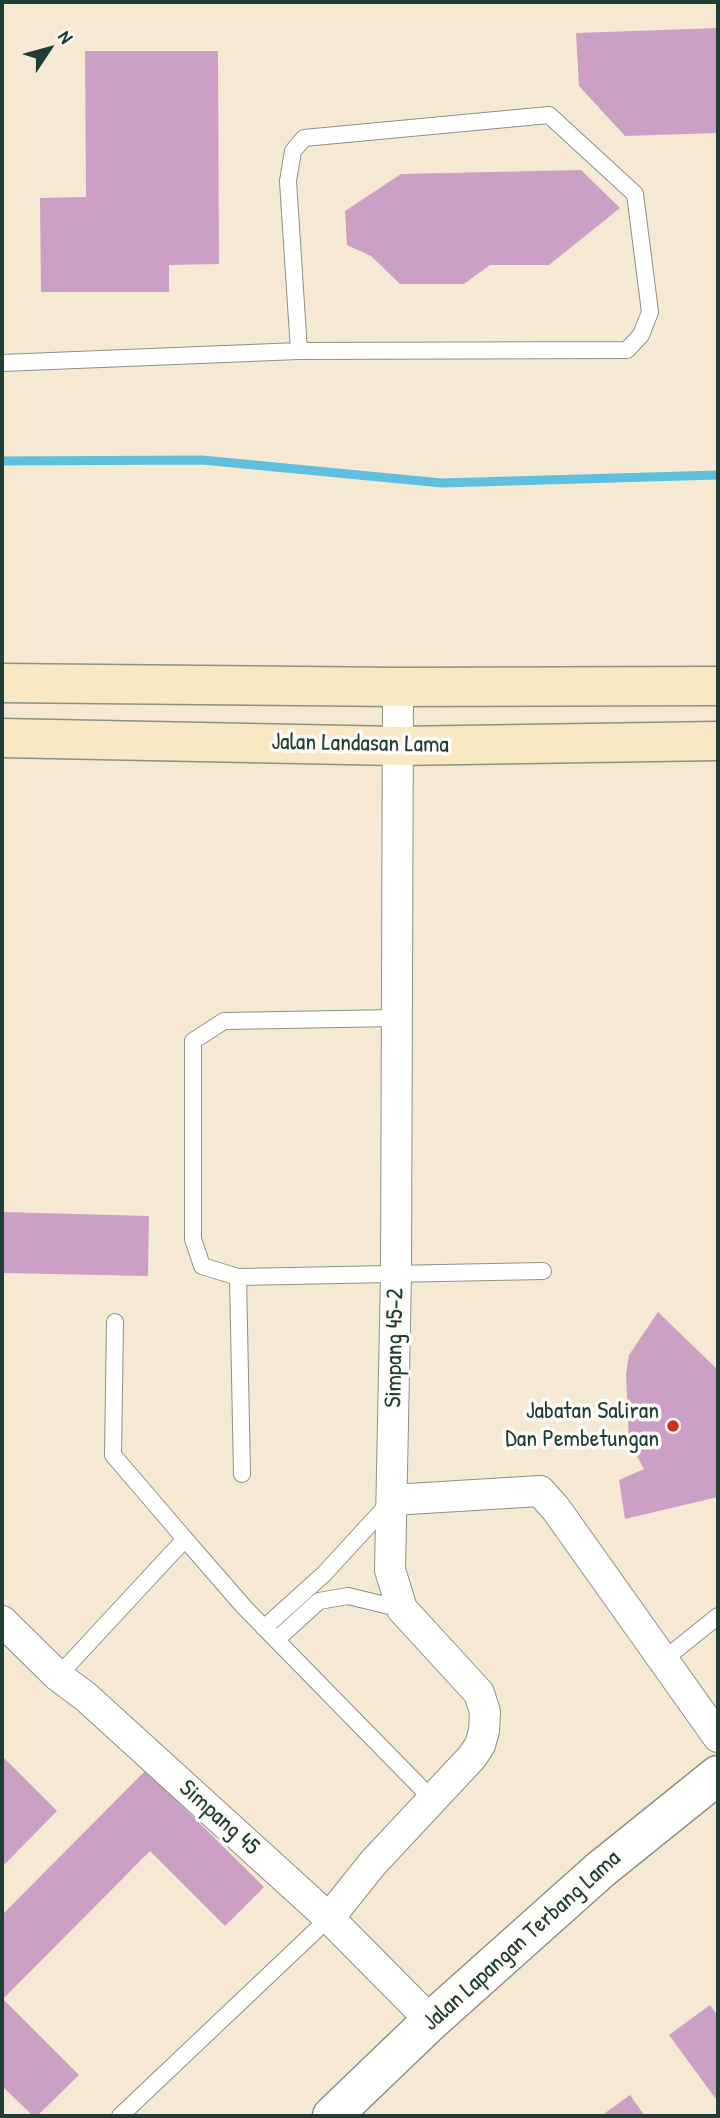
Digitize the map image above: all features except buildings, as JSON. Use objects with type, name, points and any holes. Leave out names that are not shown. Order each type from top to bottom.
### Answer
[{"type":"main road","points":[[2,683],[398,687],[718,686]]},
{"type":"main road","points":[[100,684],[142,711],[361,710],[397,746]]},
{"type":"main road","name":"Jalan Landasan Lama","points":[[2,738],[397,746],[718,741]]},
{"type":"street","name":"Simpang 45-2","points":[[329,1918],[373,1863],[472,1757],[480,1745],[484,1731],[485,1712],[479,1693],[402,1609],[390,1570],[396,1274],[398,687]]},
{"type":"street","points":[[392,1500],[540,1491],[556,1509],[718,1737]]},
{"type":"street","name":"Simpang 45","points":[[2,1621],[58,1676],[86,1697],[329,1918],[431,2021]]},
{"type":"street","name":"Jalan Lapangan Terbang Lama","points":[[332,2116],[431,2021],[600,1870],[718,1775]]},
{"type":"lane","points":[[2,363],[299,351],[627,349],[641,335],[650,312],[635,194],[549,115],[304,138],[293,151],[288,181],[299,351]]},
{"type":"lane","points":[[397,1018],[224,1021],[193,1041],[193,1239],[202,1266],[238,1277],[543,1271]]},
{"type":"lane","points":[[238,1277],[242,1474]]},
{"type":"lane","points":[[115,1322],[113,1455],[264,1628],[433,1800]]},
{"type":"lane","points":[[264,1628],[324,1574],[392,1500]]},
{"type":"lane","points":[[58,1676],[185,1539]]},
{"type":"lane","points":[[276,1640],[319,1601],[348,1596],[402,1609]]},
{"type":"lane","points":[[662,1661],[718,1616]]},
{"type":"lane","points":[[120,2116],[329,1918]]},
{"type":"waterway","points":[[2,461],[202,460],[442,483],[718,475]]},
{"type":"place","name":"Jabatan Saliran Dan Pembetungan","points":[[673,1426]]}]
